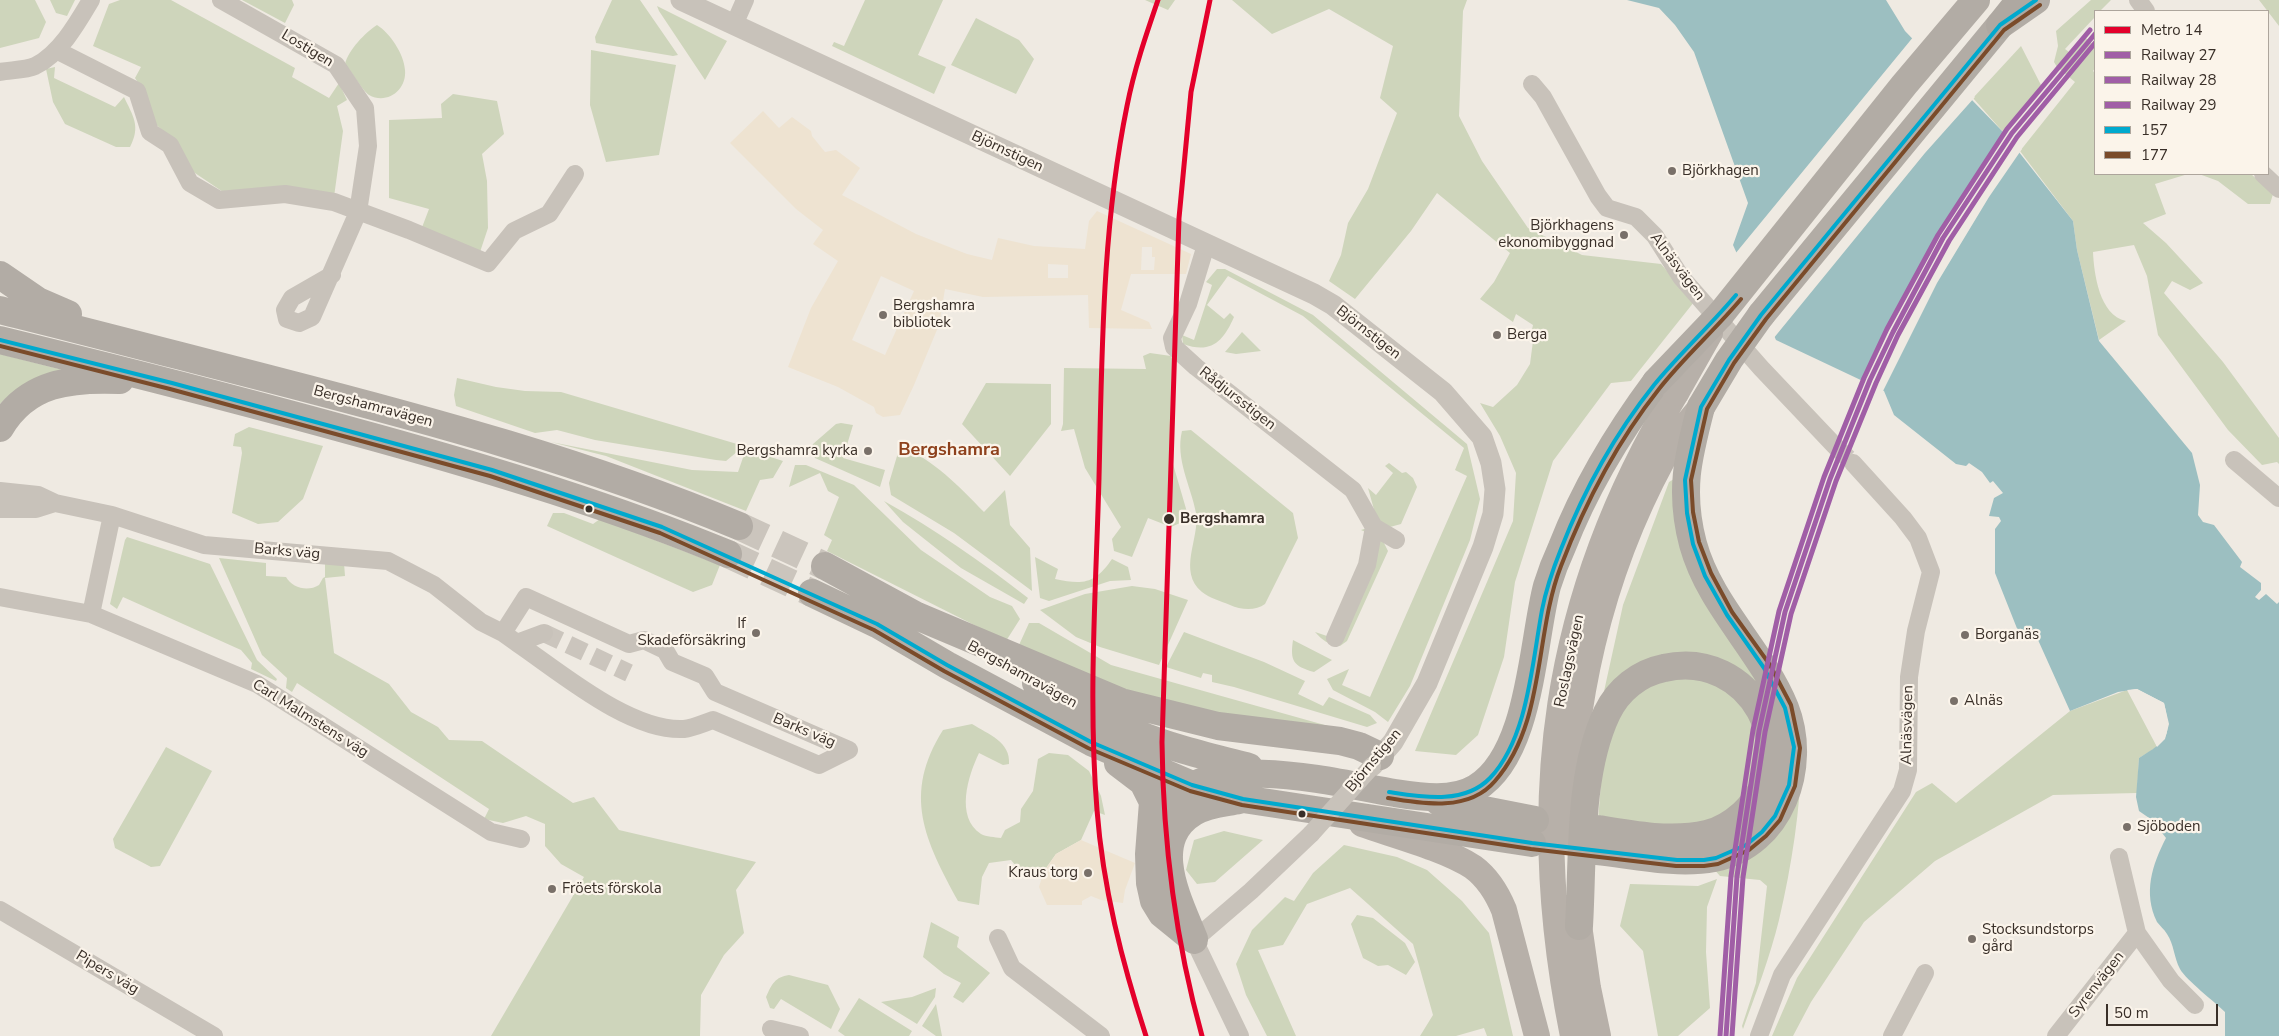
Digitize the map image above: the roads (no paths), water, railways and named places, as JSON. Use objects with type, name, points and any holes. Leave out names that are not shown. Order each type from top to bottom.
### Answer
[{"type":"highway","points":[[1149,854],[1164,816],[1176,798],[1192,785],[1218,776],[1273,773],[1422,797],[1458,795],[1474,789],[1489,779],[1502,761],[1515,737],[1548,586],[1561,548],[1582,500],[1606,456],[1636,409],[1666,388],[1720,315],[1904,85],[1976,0]]},
{"type":"highway","points":[[1579,926],[1584,815],[1588,783],[1600,731],[1616,699],[1639,677],[1657,669],[1674,665],[1697,666],[1717,670],[1740,684],[1759,710],[1768,729],[1771,743],[1767,777],[1760,794],[1751,806],[1737,819],[1709,834],[1687,838],[1598,840],[1677,860],[1704,860],[1727,854],[1746,845],[1762,832],[1775,816],[1785,797],[1792,773],[1794,747],[1785,708],[1764,668],[1727,615],[1705,576],[1693,544],[1687,513],[1685,480],[1701,406],[1729,360],[1761,315],[2020,0]]},
{"type":"highway","points":[[2000,25],[2036,0]]},
{"type":"highway","points":[[0,275],[38,301],[123,340]]},
{"type":"highway","name":"Bergshamravägen","points":[[0,310],[348,399],[501,442],[673,499],[739,526]]},
{"type":"highway","name":"Bergshamravägen","points":[[0,340],[172,383],[492,470],[662,527],[728,554]]},
{"type":"highway","points":[[0,428],[9,412],[26,398],[44,388],[95,379],[172,383]]},
{"type":"highway","points":[[825,566],[917,616],[1121,702],[1218,726],[1340,741],[1359,746],[1376,761]]},
{"type":"highway","name":"Bergshamravägen","points":[[812,593],[877,624],[948,665],[1091,742],[1192,785],[1243,799],[1328,812],[1533,831],[1475,810],[1422,797]]},
{"type":"highway","name":"Bergshamravägen","points":[[917,616],[1090,713],[1128,730],[1176,747],[1273,773]]},
{"type":"highway","points":[[1091,742],[1143,782],[1153,802],[1149,854],[1150,883],[1154,901],[1162,914],[1194,940]]},
{"type":"highway","points":[[1194,940],[1172,888],[1168,869],[1173,836],[1180,824],[1194,813],[1206,807],[1243,799]]},
{"type":"main road","name":"Roslagsvägen","points":[[1573,1036],[1563,989],[1553,906],[1550,861],[1550,809],[1559,706],[1588,584],[1666,388]]},
{"type":"main road","name":"Roslagsvägen","points":[[1598,1036],[1588,988],[1572,858],[1571,800],[1574,754],[1580,710],[1596,630],[1614,573],[1640,507],[1664,458],[1701,406]]},
{"type":"main road","points":[[1328,812],[1452,857],[1472,867],[1486,879],[1497,894],[1504,910],[1537,1036]]},
{"type":"street","points":[[0,72],[35,66],[56,50],[72,31],[91,0]]},
{"type":"street","name":"Lostigen","points":[[221,0],[336,65],[365,108],[368,146],[358,212],[332,276]]},
{"type":"street","name":"Björnstigen","points":[[681,0],[1314,294],[1333,305],[1442,392],[1482,437],[1491,463],[1495,489],[1493,514],[1482,547],[1427,683],[1393,742],[1311,834],[1251,891],[1194,940]]},
{"type":"street","points":[[734,25],[745,0]]},
{"type":"street","points":[[56,50],[136,91],[150,132],[170,145],[190,183],[219,200],[285,194],[334,202],[409,230],[488,263],[514,231],[549,214],[575,174]]},
{"type":"street","name":"Alnäsvägen","points":[[1532,84],[1543,97],[1598,196],[1607,208],[1636,218],[1655,236],[1681,277],[1761,368],[1835,446]]},
{"type":"street","points":[[2264,175],[2279,189]]},
{"type":"street","name":"Rådjursstigen","points":[[1206,245],[1188,304],[1172,338],[1174,347],[1196,367],[1353,490],[1374,528]]},
{"type":"street","points":[[2234,460],[2279,498]]},
{"type":"street","name":"Alnäsvägen","points":[[1759,1036],[1782,975],[1902,791],[1908,770],[1909,678],[1916,631],[1931,572],[1923,546],[1913,531],[1852,463]]},
{"type":"street","name":"Barks väg","points":[[0,491],[38,495],[55,503],[112,515],[204,545],[388,561],[434,585],[481,622],[510,638],[611,708],[651,724],[684,729],[713,720],[819,765],[849,750],[715,692],[705,676],[672,662],[665,650],[644,640],[629,644],[526,597],[510,638]]},
{"type":"street","name":"Barks väg","points":[[0,508],[36,509],[55,503]]},
{"type":"street","points":[[91,614],[112,515]]},
{"type":"street","points":[[1335,638],[1367,565],[1374,528],[1396,540]]},
{"type":"street","name":"Carl Malmstens väg","points":[[0,597],[91,614],[264,688],[491,832],[521,839]]},
{"type":"street","points":[[510,638],[544,634]]},
{"type":"street","points":[[713,720],[715,692]]},
{"type":"street","points":[[2120,857],[2137,933],[2171,981],[2194,1005]]},
{"type":"street","name":"Pipers väg","points":[[0,910],[214,1036]]},
{"type":"street","name":"Syrenvägen","points":[[2056,1036],[2137,933]]},
{"type":"street","points":[[998,938],[1012,968],[1101,1036]]},
{"type":"street","points":[[1194,940],[1240,1036]]},
{"type":"street","points":[[1892,1036],[1925,973]]},
{"type":"street","points":[[770,1029],[800,1036]]},
{"type":"water","points":[[1627,0],[1886,0],[1905,31],[2004,133],[2073,221],[2077,250],[2099,341],[2192,453],[2200,485],[2198,515],[2203,522],[2214,525],[2242,562],[2240,567],[2261,583],[2261,590],[2255,597],[2259,600],[2266,594],[2277,604],[2279,602],[2279,1036],[2225,1036],[2225,1012],[2183,974],[2169,938],[2157,922],[2153,911],[2150,890],[2151,879],[2157,858],[2166,838],[2152,820],[2139,811],[2136,797],[2139,758],[2162,742],[2167,731],[2168,723],[2164,703],[2137,689],[2118,692],[2070,711],[2034,631],[2020,636],[1995,573],[1995,529],[2001,521],[1999,517],[1989,516],[1994,498],[2003,493],[1993,481],[1990,483],[1982,472],[1969,463],[1966,466],[1956,464],[1894,415],[1884,391],[1776,340],[1733,245],[1748,203],[1694,52],[1675,25],[1659,8]]},
{"type":"tunnel","points":[[1835,446],[1853,463]]},
{"type":"tunnel","points":[[739,526],[825,566]]},
{"type":"tunnel","points":[[728,554],[812,593]]},
{"type":"tunnel","points":[[544,633],[629,673]]},
{"type":"metro line","name":"14","points":[[1146,1036],[1115,924],[1100,839],[1094,769],[1093,644],[1105,291],[1112,198],[1130,93],[1158,0]]},
{"type":"metro line","name":"14","points":[[1202,1036],[1184,963],[1172,891],[1165,817],[1162,742],[1179,218],[1191,92],[1210,0]]},
{"type":"rail line","name":"29","points":[[1720,1036],[1731,876],[1753,730],[1779,611],[1824,477],[1864,378],[1887,329],[1938,235],[2007,129],[2090,30]]},
{"type":"rail line","name":"27","points":[[1726,1036],[1737,876],[1759,731],[1785,612],[1830,479],[1870,380],[1943,238],[2012,133],[2094,35]]},
{"type":"rail line","name":"28","points":[[1732,1036],[1743,877],[1765,732],[1791,614],[1836,481],[1898,335],[1949,241],[2017,137],[2094,44]]},
{"type":"place","name":"Björkhagen","points":[[1672,171]]},
{"type":"place","name":"Björkhagens ekonomibyggnad","points":[[1624,235]]},
{"type":"place","name":"Bergshamra bibliotek","points":[[883,315]]},
{"type":"place","name":"Berga","points":[[1497,335]]},
{"type":"place","name":"Bergshamra kyrka","points":[[868,451]]},
{"type":"place","name":"Bergshamra","points":[[1169,519]]},
{"type":"place","name":"If Skadeförsäkring","points":[[756,633]]},
{"type":"place","name":"Borganäs","points":[[1965,635]]},
{"type":"place","name":"Alnäs","points":[[1954,701]]},
{"type":"place","name":"Sjöboden","points":[[2127,827]]},
{"type":"place","name":"Kraus torg","points":[[1088,873]]},
{"type":"place","name":"Fröets förskola","points":[[552,889]]},
{"type":"place","name":"Stocksundstorps gård","points":[[1972,939]]},
{"type":"district","name":"Bergshamra","points":[[949,451]]}]
